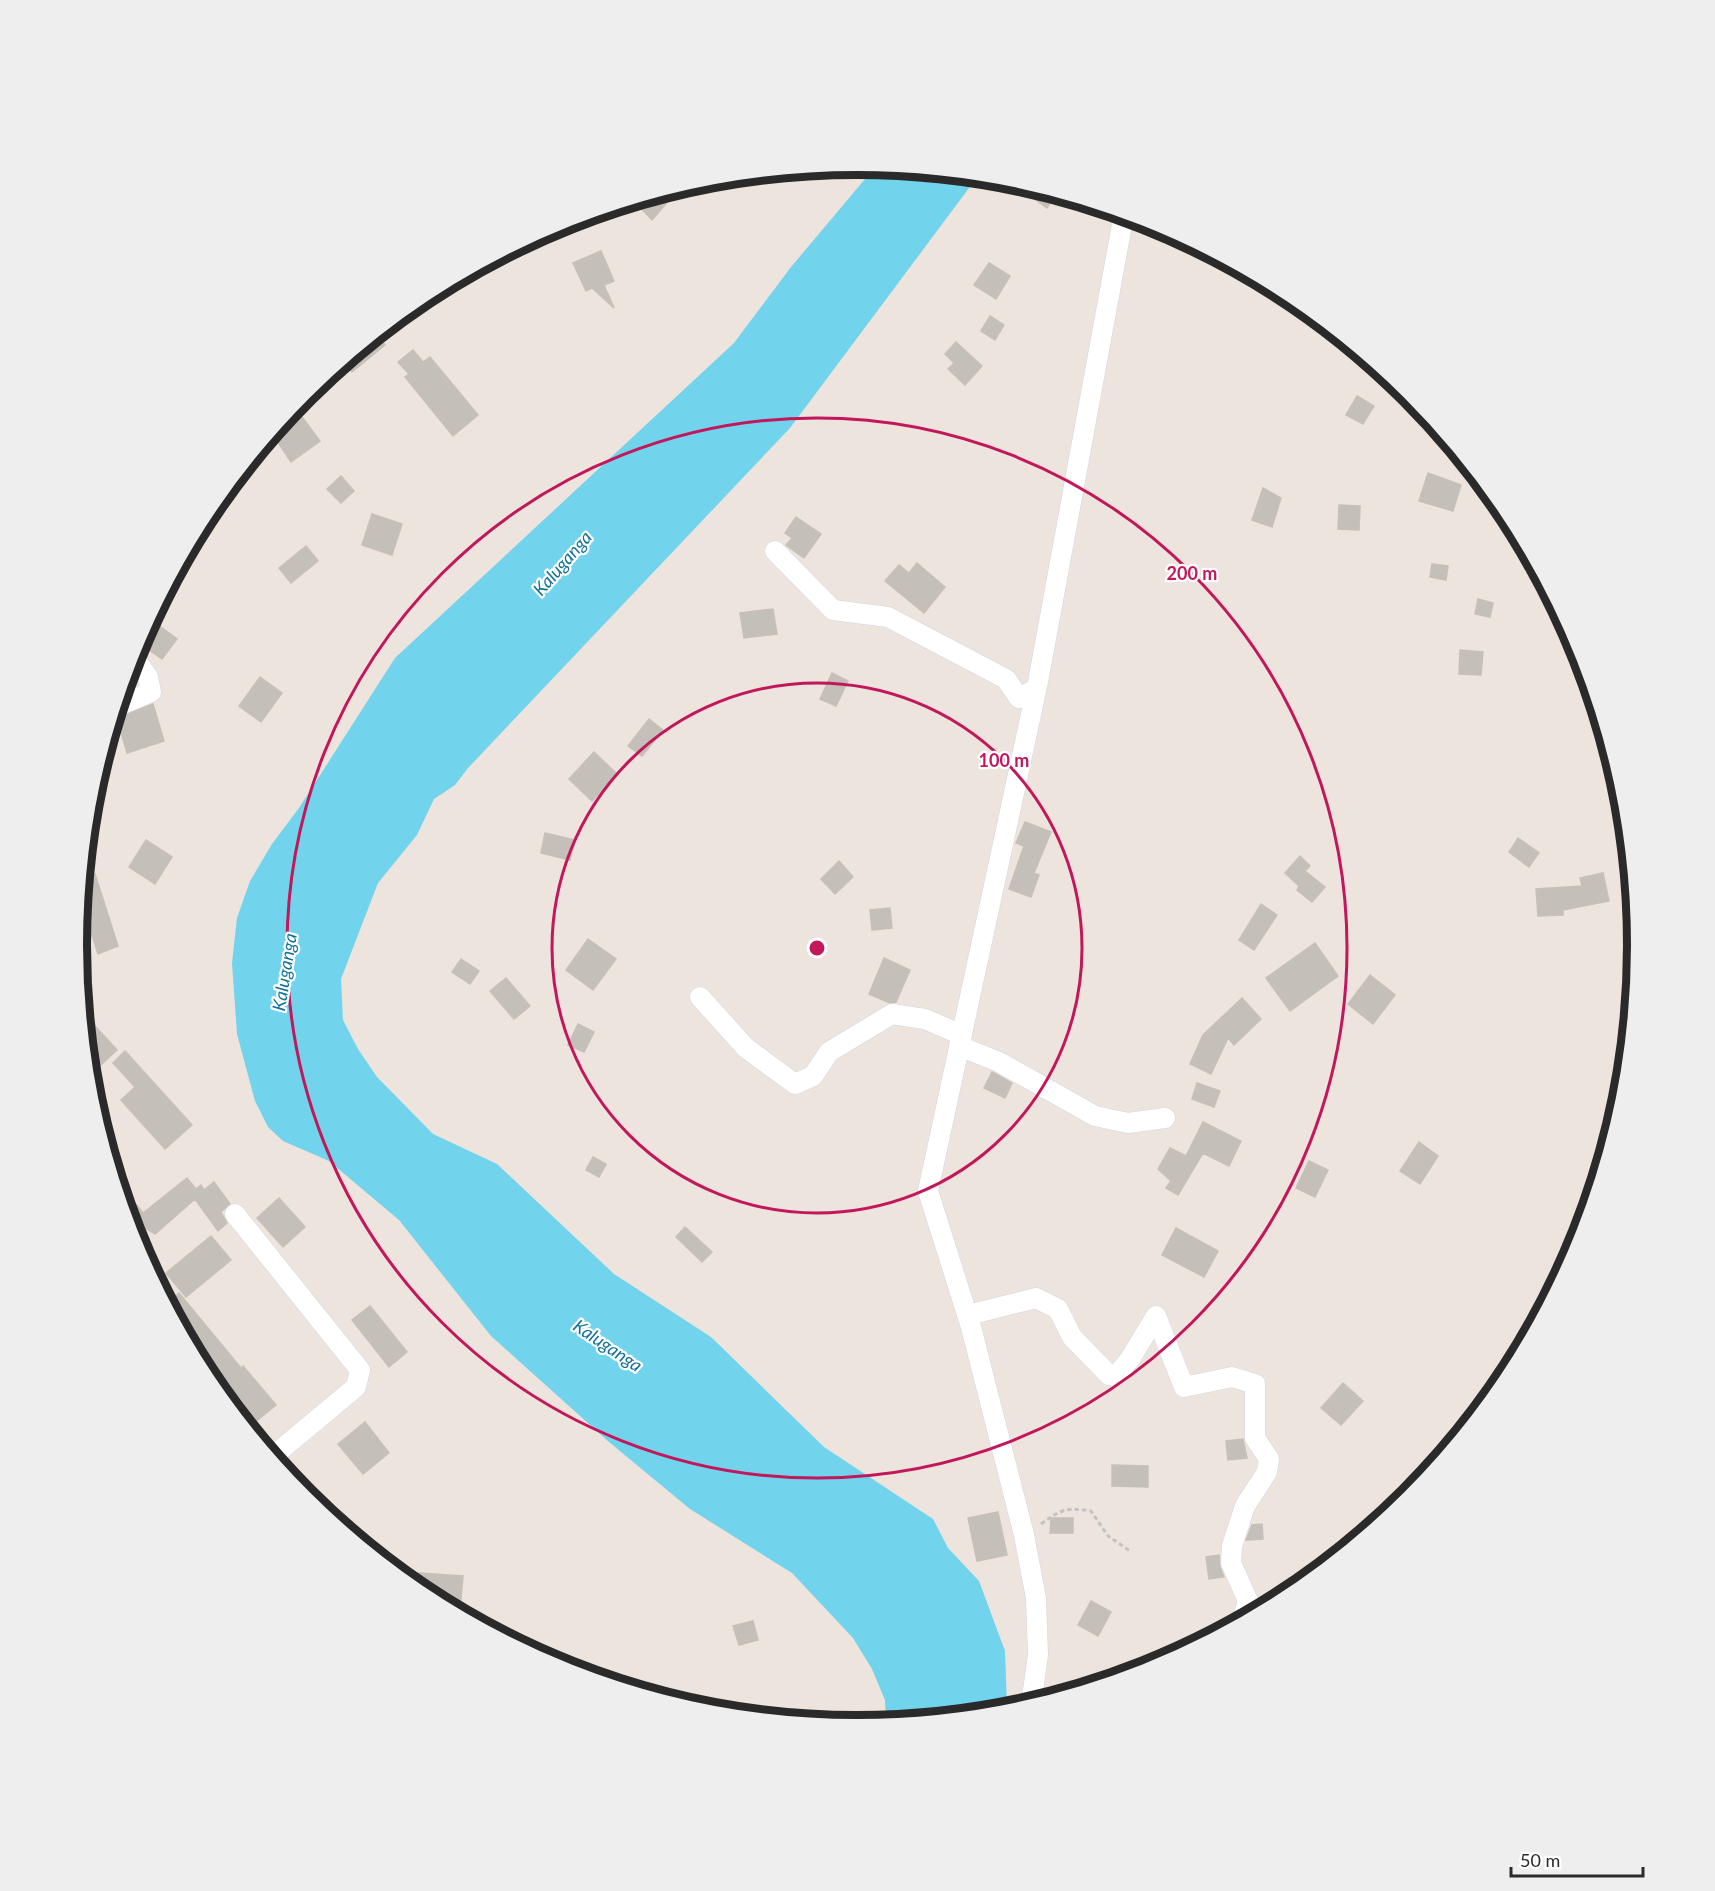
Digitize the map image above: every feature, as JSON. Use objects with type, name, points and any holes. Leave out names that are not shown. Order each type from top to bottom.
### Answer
[{"type":"street","points":[[1032,1696],[1038,1655],[1036,1598],[1024,1535],[968,1315],[928,1191],[1036,689],[1122,223]]},
{"type":"street","points":[[775,551],[833,610],[888,617],[1006,679],[1019,698],[1036,689]]},
{"type":"street","points":[[127,702],[152,692],[148,677],[140,666]]},
{"type":"street","points":[[700,997],[746,1048],[795,1084],[813,1076],[829,1052],[892,1014],[925,1018],[1095,1116],[1128,1123],[1165,1118]]},
{"type":"street","points":[[235,1214],[360,1370],[356,1387],[277,1453]]},
{"type":"street","points":[[968,1315],[1036,1299],[1058,1309],[1072,1337],[1109,1375],[1116,1376],[1130,1359],[1156,1316],[1184,1387],[1232,1377],[1255,1384],[1255,1438],[1269,1460],[1267,1472],[1245,1506],[1232,1546],[1231,1563],[1248,1600],[1245,1612]]},
{"type":"path","points":[[1024,1535],[1054,1514],[1070,1508],[1091,1511],[1108,1536],[1130,1551]]},
{"type":"water","name":"Kaluganga","points":[[868,175],[972,184],[790,428],[468,768],[455,785],[434,799],[417,835],[378,883],[341,979],[343,1020],[358,1049],[377,1077],[433,1134],[497,1164],[614,1274],[711,1337],[824,1447],[933,1519],[948,1548],[979,1581],[1005,1651],[1007,1701],[908,1714],[886,1715],[885,1700],[872,1669],[853,1638],[792,1573],[690,1509],[609,1442],[491,1336],[399,1220],[329,1161],[283,1141],[268,1127],[255,1101],[237,1034],[232,963],[237,918],[250,881],[395,658],[734,343],[791,267]]},
{"type":"building","points":[[1028,195],[1052,200],[1047,208]]},
{"type":"building","points":[[668,199],[669,200],[652,220],[639,207]]},
{"type":"building","points":[[601,251],[614,281],[604,285],[614,308],[592,288],[586,291],[573,263]]},
{"type":"building","points":[[989,263],[1010,276],[996,299],[974,285]]},
{"type":"building","points":[[990,316],[1004,325],[995,340],[981,331]]},
{"type":"building","points":[[381,340],[385,345],[352,372],[348,367]]},
{"type":"building","points":[[956,342],[982,366],[965,385],[948,369],[954,363],[945,354]]},
{"type":"building","points":[[413,350],[423,362],[430,357],[478,415],[453,436],[405,377],[409,374],[398,362]]},
{"type":"building","points":[[1357,396],[1374,406],[1363,424],[1346,415]]},
{"type":"building","points":[[302,417],[320,441],[291,462],[276,439]]},
{"type":"building","points":[[1428,473],[1461,485],[1453,511],[1419,501]]},
{"type":"building","points":[[341,476],[354,491],[341,503],[327,489]]},
{"type":"building","points":[[1263,488],[1281,498],[1272,527],[1252,520]]},
{"type":"building","points":[[1339,505],[1360,506],[1359,530],[1338,529]]},
{"type":"building","points":[[372,514],[402,524],[392,555],[362,545]]},
{"type":"building","points":[[796,517],[821,534],[804,558],[786,545],[792,538],[785,533]]},
{"type":"building","points":[[306,546],[318,561],[291,583],[279,568]]},
{"type":"building","points":[[917,563],[945,587],[924,613],[885,581],[899,565],[909,573]]},
{"type":"building","points":[[1432,564],[1448,566],[1446,580],[1430,577]]},
{"type":"building","points":[[1478,599],[1493,603],[1490,617],[1475,614]]},
{"type":"building","points":[[773,609],[777,634],[744,638],[740,613]]},
{"type":"building","points":[[158,624],[177,639],[162,659],[147,649]]},
{"type":"building","points":[[1460,650],[1483,652],[1481,675],[1459,674]]},
{"type":"building","points":[[832,673],[848,681],[836,706],[820,699]]},
{"type":"building","points":[[260,677],[282,693],[261,722],[239,706]]},
{"type":"building","points":[[153,704],[164,741],[127,753],[119,726],[122,716]]},
{"type":"building","points":[[649,719],[663,730],[642,756],[628,746]]},
{"type":"building","points":[[594,752],[617,774],[592,801],[569,779]]},
{"type":"building","points":[[1025,822],[1051,832],[1034,873],[1039,875],[1031,897],[1009,889],[1024,846],[1016,843]]},
{"type":"building","points":[[545,833],[575,840],[570,860],[541,853]]},
{"type":"building","points":[[1518,838],[1539,853],[1529,867],[1509,852]]},
{"type":"building","points":[[146,840],[172,857],[155,884],[129,867]]},
{"type":"building","points":[[1300,856],[1310,866],[1305,871],[1325,887],[1312,902],[1297,890],[1299,886],[1285,873]]},
{"type":"building","points":[[839,861],[853,877],[835,894],[821,879]]},
{"type":"building","points":[[1603,873],[1609,901],[1563,910],[1563,915],[1538,916],[1536,889],[1582,886],[1580,878]]},
{"type":"building","points":[[95,874],[118,946],[98,954],[88,922],[91,875]]},
{"type":"building","points":[[1261,904],[1277,915],[1254,950],[1239,940]]},
{"type":"building","points":[[890,908],[892,928],[872,930],[870,910]]},
{"type":"building","points":[[588,939],[616,959],[593,990],[566,970]]},
{"type":"building","points":[[1315,943],[1338,976],[1290,1011],[1266,978]]},
{"type":"building","points":[[884,958],[910,970],[896,1002],[890,1003],[869,994]]},
{"type":"building","points":[[461,959],[479,971],[470,984],[452,972]]},
{"type":"building","points":[[1370,975],[1395,995],[1373,1024],[1348,1004]]},
{"type":"building","points":[[506,978],[530,1006],[514,1019],[490,991]]},
{"type":"building","points":[[1242,998],[1261,1019],[1234,1045],[1228,1038],[1211,1074],[1190,1064],[1203,1035]]},
{"type":"building","points":[[92,1022],[117,1050],[98,1068]]},
{"type":"building","points":[[578,1024],[594,1032],[584,1052],[568,1045]]},
{"type":"building","points":[[125,1051],[192,1125],[165,1149],[121,1100],[135,1087],[113,1063]]},
{"type":"building","points":[[992,1072],[1012,1083],[1005,1098],[984,1088]]},
{"type":"building","points":[[1197,1083],[1220,1091],[1214,1107],[1192,1099]]},
{"type":"building","points":[[1203,1122],[1241,1141],[1229,1166],[1203,1153],[1178,1195],[1166,1188],[1171,1181],[1158,1169],[1170,1148],[1186,1156]]},
{"type":"building","points":[[1419,1142],[1438,1156],[1420,1184],[1400,1171]]},
{"type":"building","points":[[593,1157],[606,1164],[599,1177],[586,1170]]},
{"type":"building","points":[[1309,1161],[1328,1170],[1315,1197],[1296,1188]]},
{"type":"building","points":[[187,1178],[196,1189],[201,1185],[204,1190],[214,1182],[230,1204],[221,1212],[227,1223],[218,1231],[195,1199],[155,1234],[140,1225],[134,1208],[137,1205],[143,1213]]},
{"type":"building","points":[[279,1198],[305,1227],[283,1247],[257,1218]]},
{"type":"building","points":[[685,1227],[712,1252],[702,1262],[676,1237]]},
{"type":"building","points":[[1176,1228],[1218,1251],[1204,1277],[1162,1255]]},
{"type":"building","points":[[211,1236],[231,1260],[186,1297],[166,1273]]},
{"type":"building","points":[[179,1293],[241,1368],[243,1366],[276,1405],[253,1424],[217,1374],[173,1298]]},
{"type":"building","points":[[370,1306],[407,1352],[389,1367],[352,1320]]},
{"type":"building","points":[[1343,1383],[1363,1401],[1341,1425],[1321,1408]]},
{"type":"building","points":[[365,1422],[389,1453],[363,1474],[338,1444]]},
{"type":"building","points":[[1243,1439],[1247,1458],[1228,1460],[1226,1441]]},
{"type":"building","points":[[1112,1465],[1148,1466],[1148,1487],[1112,1486]]},
{"type":"building","points":[[998,1512],[1007,1555],[977,1561],[968,1518]]},
{"type":"building","points":[[1051,1518],[1073,1518],[1073,1533],[1050,1533]]},
{"type":"building","points":[[1262,1524],[1263,1539],[1246,1540],[1252,1525]]},
{"type":"building","points":[[1219,1555],[1224,1577],[1209,1579],[1206,1557]]},
{"type":"building","points":[[419,1573],[463,1576],[460,1606],[429,1586],[418,1578]]},
{"type":"building","points":[[1091,1601],[1111,1612],[1098,1636],[1078,1625]]},
{"type":"building","points":[[753,1621],[758,1640],[739,1645],[733,1626]]}]
